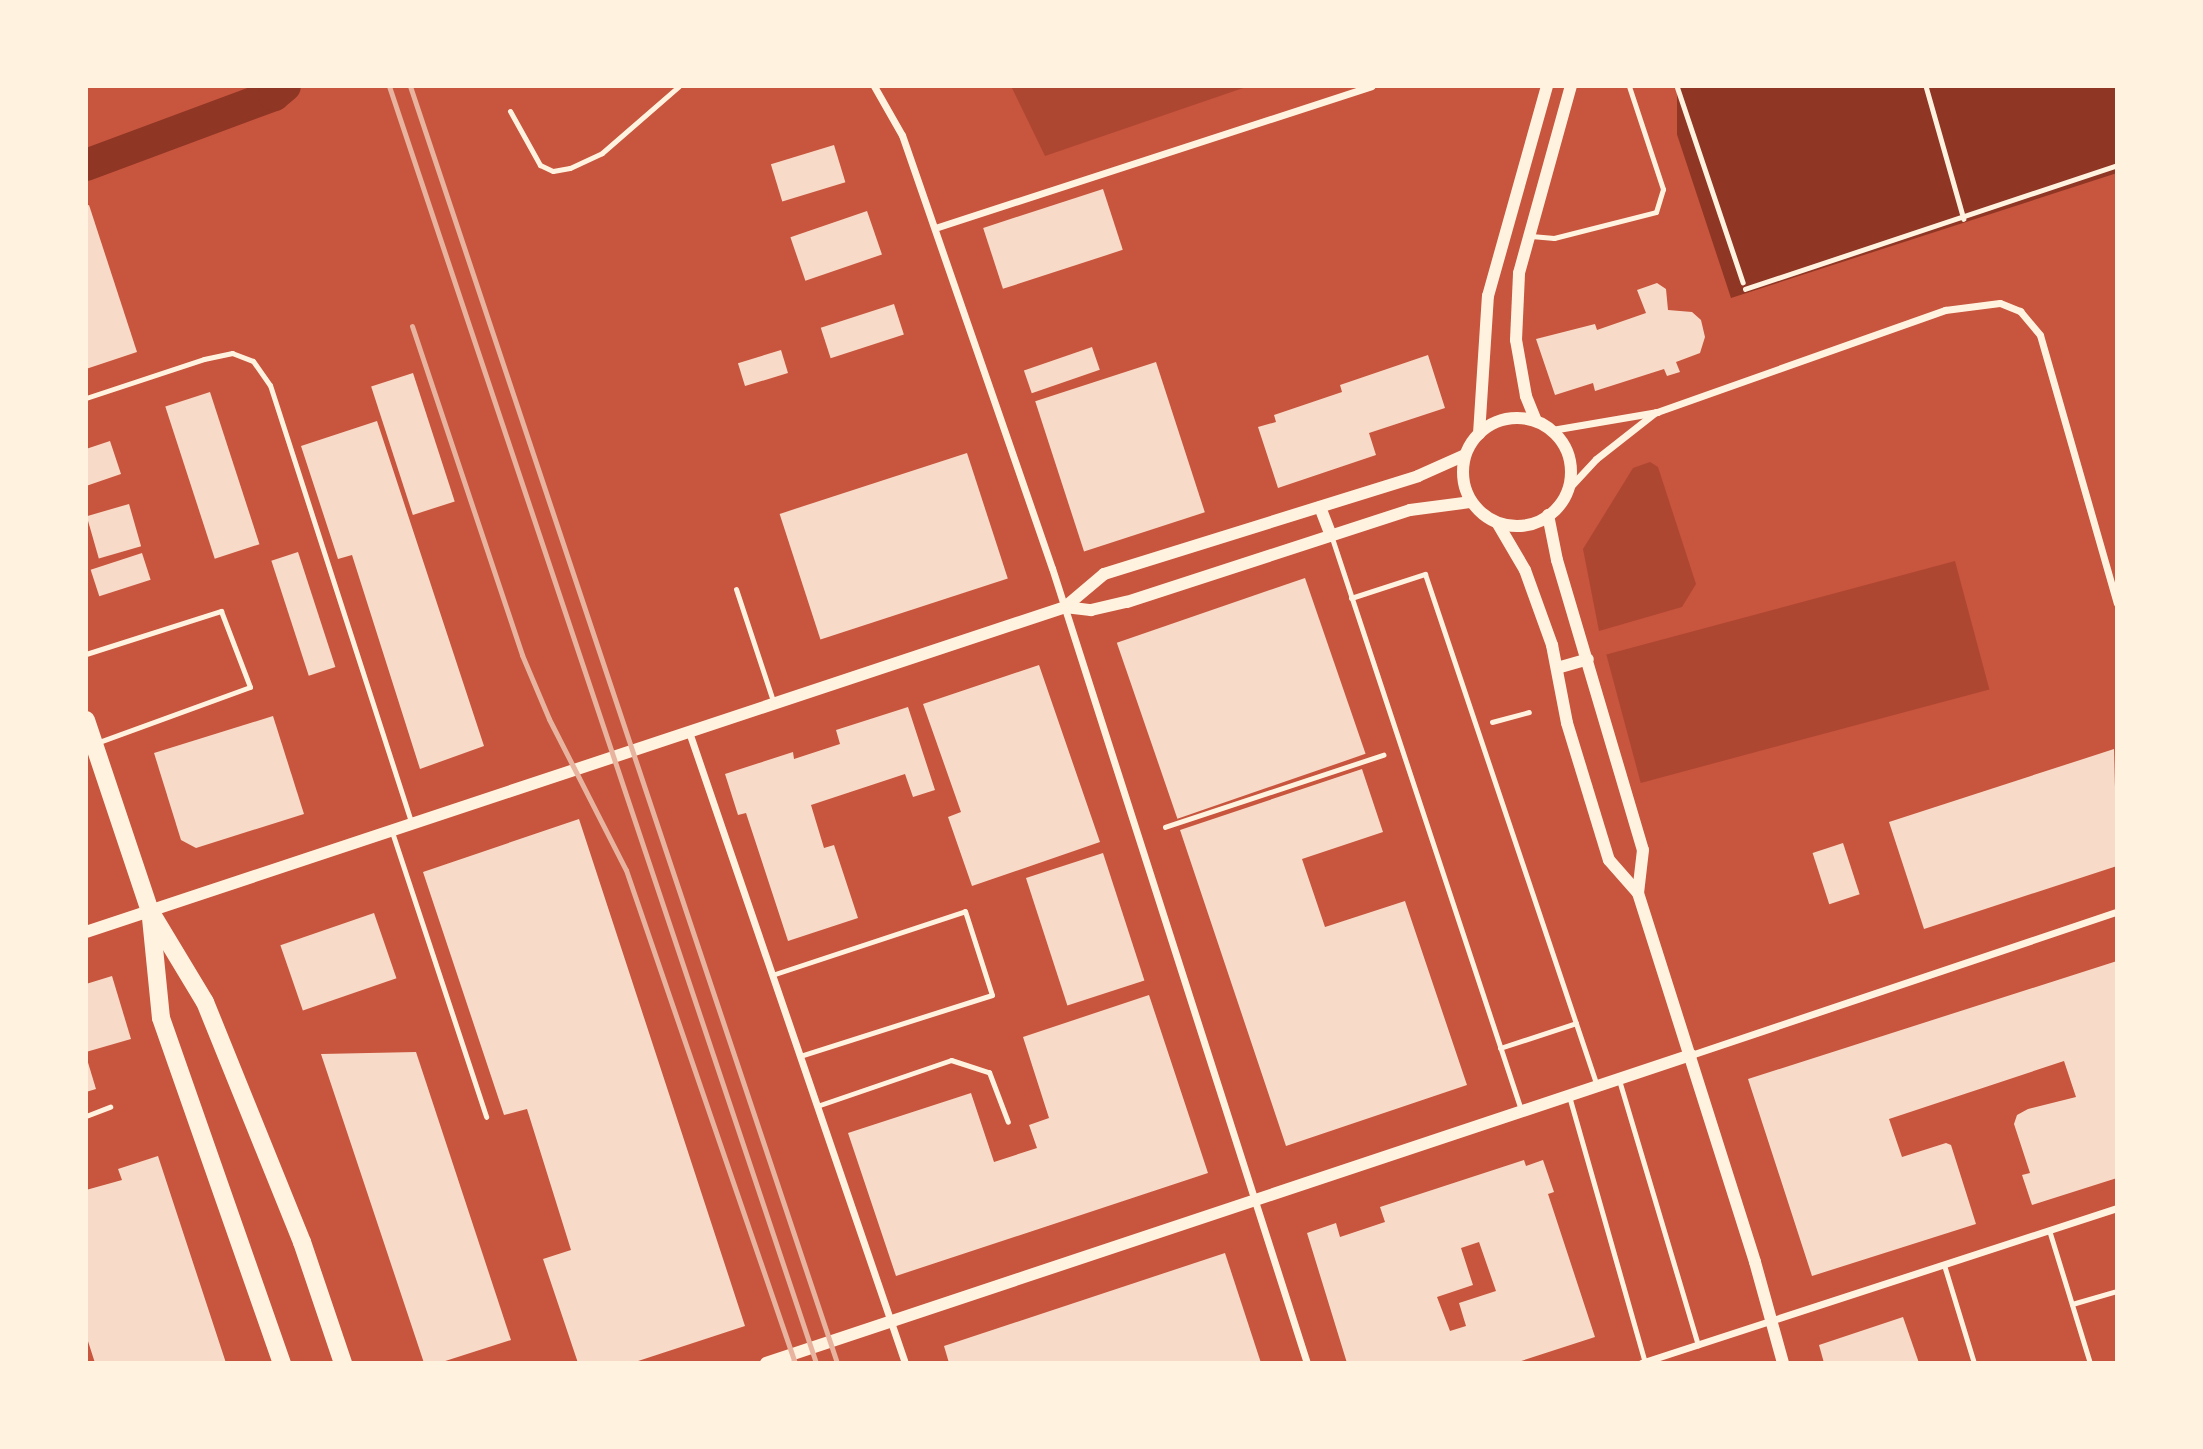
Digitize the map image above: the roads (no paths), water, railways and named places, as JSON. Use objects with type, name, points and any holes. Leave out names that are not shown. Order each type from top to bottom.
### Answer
[{"type":"main road","points":[[86,720],[150,911],[205,1002],[302,1242],[343,1363]]},
{"type":"main road","points":[[150,911],[161,1018],[282,1363]]},
{"type":"street","points":[[874,86],[902,135],[1065,607],[1307,1363]]},
{"type":"street","points":[[935,228],[1372,86]]},
{"type":"street","points":[[1536,421],[1525,396],[1516,340],[1520,273],[1571,86]]},
{"type":"street","points":[[1479,434],[1488,296],[1509,230],[1544,88]]},
{"type":"street","points":[[1509,230],[1531,236]]},
{"type":"street","points":[[1552,430],[1657,412],[1945,310],[2000,303],[2020,311],[2033,322],[2045,351],[2117,603]]},
{"type":"street","points":[[1498,524],[1516,527],[1549,515],[1596,459],[1657,412]]},
{"type":"street","points":[[1570,487],[1570,454],[1552,430],[1536,421],[1505,420],[1479,434],[1465,455],[1463,472],[1471,502],[1498,524],[1525,570],[1557,668],[1567,723],[1609,860],[1638,893],[1691,1055],[1783,1363]]},
{"type":"street","points":[[86,932],[1065,607],[1104,574],[1418,476],[1465,455]]},
{"type":"street","points":[[1065,607],[1091,610],[1127,602],[1426,506],[1471,502]]},
{"type":"street","points":[[1320,507],[1331,535]]},
{"type":"street","points":[[1549,515],[1557,560],[1643,850],[1638,893]]},
{"type":"street","points":[[1557,668],[1588,659]]},
{"type":"street","points":[[689,732],[905,1363]]},
{"type":"street","points":[[766,1363],[2117,912]]},
{"type":"street","points":[[1643,1363],[2117,1208]]},
{"type":"lane","points":[[510,111],[540,165],[553,171],[570,168],[602,153],[679,86]]},
{"type":"lane","points":[[1531,236],[1554,238],[1656,212],[1662,189],[1629,86]]},
{"type":"lane","points":[[86,398],[204,359],[232,354],[253,361],[270,385],[412,825]]},
{"type":"lane","points":[[1331,535],[1522,1112]]},
{"type":"lane","points":[[1351,598],[1425,574],[1598,1086]]},
{"type":"lane","points":[[736,589],[774,704]]},
{"type":"lane","points":[[86,654],[221,611],[250,687],[94,744]]},
{"type":"lane","points":[[392,832],[486,1117]]},
{"type":"lane","points":[[772,975],[965,911],[992,995],[800,1056]]},
{"type":"lane","points":[[1500,1048],[1576,1023]]},
{"type":"lane","points":[[817,1106],[951,1060],[989,1072],[1008,1122]]},
{"type":"lane","points":[[1619,1080],[1698,1345]]},
{"type":"lane","points":[[1569,1096],[1643,1363]]},
{"type":"lane","points":[[86,1116],[110,1107]]},
{"type":"lane","points":[[2049,1230],[2090,1363]]},
{"type":"lane","points":[[1944,1265],[1974,1363]]},
{"type":"lane","points":[[2072,1304],[2117,1291]]},
{"type":"waterway","points":[[86,165],[274,95],[285,86]]},
{"type":"railway","points":[[389,86],[816,1363]]},
{"type":"railway","points":[[410,86],[837,1363]]},
{"type":"railway","points":[[412,326],[522,655],[549,719],[626,870],[795,1363]]}]
